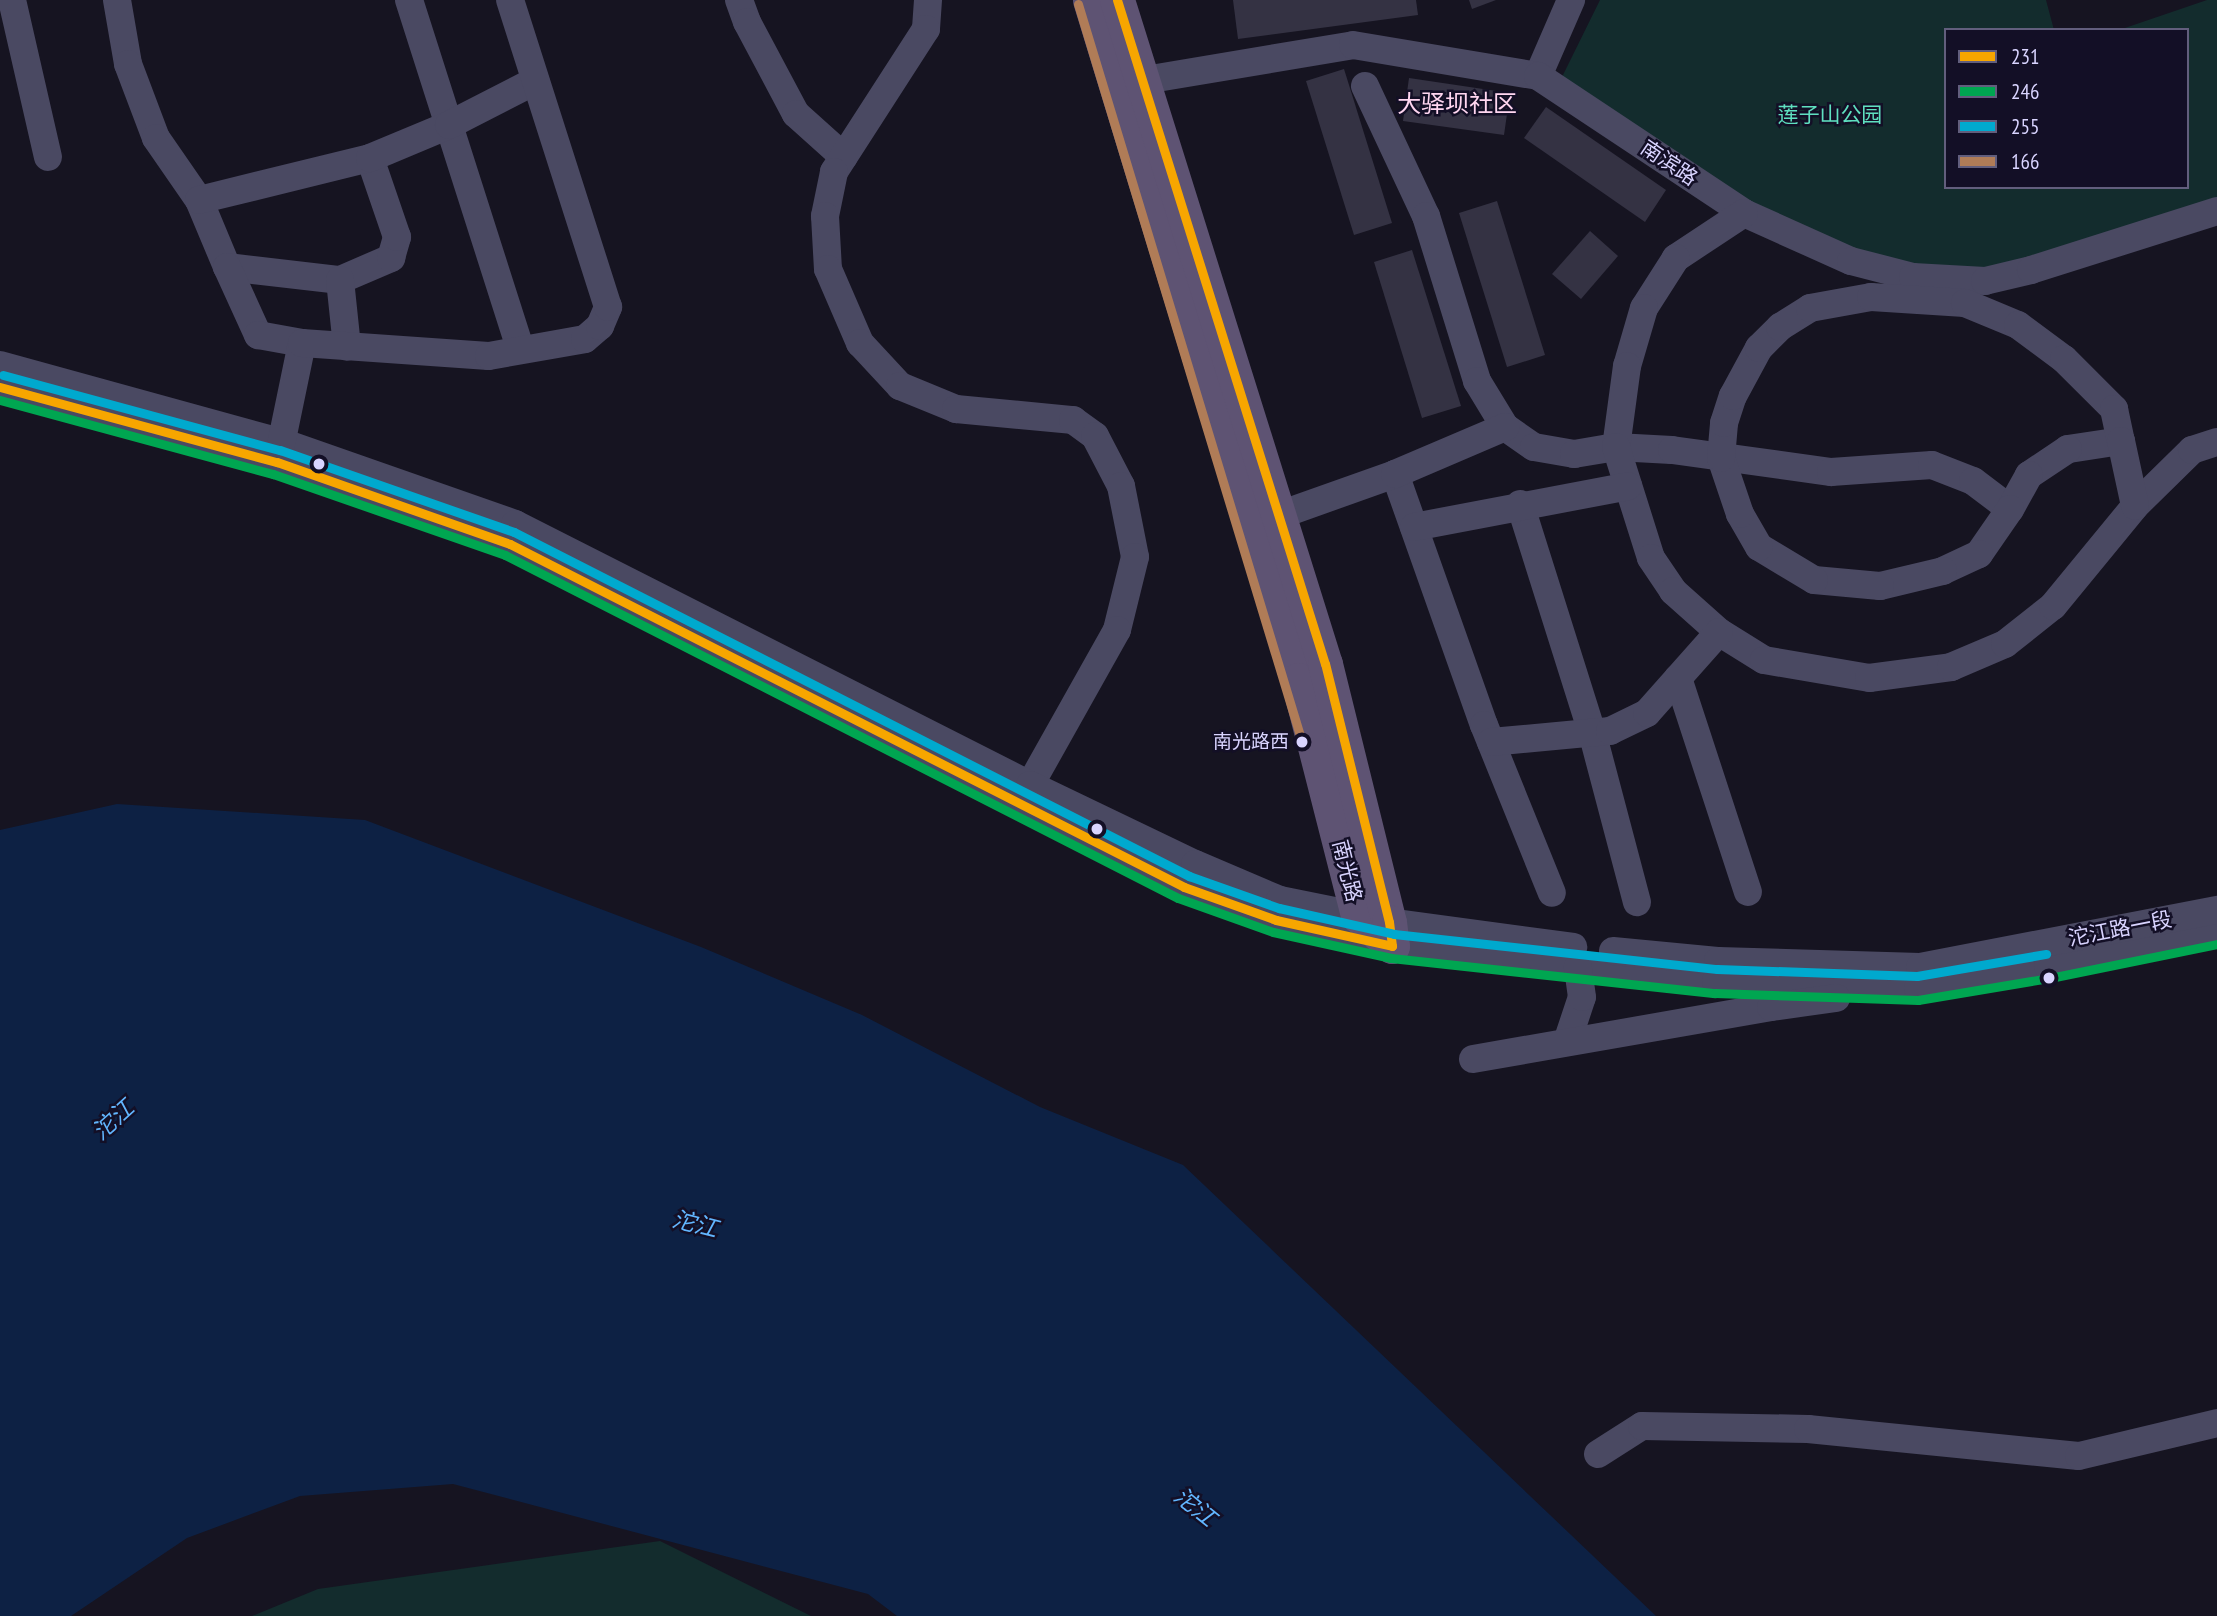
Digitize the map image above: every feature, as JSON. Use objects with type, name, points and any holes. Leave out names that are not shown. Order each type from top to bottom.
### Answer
[{"type":"main road","name":"南光路","points":[[1090,0],[1128,82],[1325,664],[1380,928]]},
{"type":"main road","name":"南光路","points":[[1117,0],[1128,82],[1298,680],[1380,928]]},
{"type":"street","points":[[12,0],[48,157]]},
{"type":"street","points":[[117,0],[128,64],[156,138],[199,200],[258,335],[302,343],[489,356],[585,339],[600,326],[608,307],[510,0]]},
{"type":"street","points":[[408,0],[521,350]]},
{"type":"street","points":[[739,0],[747,22],[796,114],[844,156]]},
{"type":"street","points":[[928,0],[926,29],[834,172],[825,216],[828,268],[860,343],[900,386],[956,409],[1073,420],[1095,436],[1121,486],[1135,557],[1117,630],[1022,793]]},
{"type":"street","points":[[1538,76],[1570,0]]},
{"type":"street","name":"南滨路","points":[[1128,82],[1353,45],[1538,76],[1744,213],[1851,261],[1913,277],[1985,281],[2031,270],[2217,211]]},
{"type":"street","points":[[199,200],[370,158],[449,125],[535,80]]},
{"type":"street","points":[[1365,86],[1426,216],[1477,381],[1505,426],[1534,447],[1574,454],[1616,447],[1672,450],[1830,471],[1932,465],[1972,481],[2010,509]]},
{"type":"street","points":[[227,267],[340,280],[391,258],[397,237],[370,158]]},
{"type":"street","points":[[1744,213],[1676,258],[1644,308],[1627,366],[1616,447],[1651,558],[1673,591],[1719,632],[1764,660],[1869,678],[1951,667],[2005,644],[2053,606],[2134,506],[2192,450],[2217,442]]},
{"type":"street","points":[[340,280],[347,347]]},
{"type":"street","points":[[2121,441],[2068,449],[2029,475],[2010,509],[1979,554],[1943,571],[1880,586],[1814,580],[1759,548],[1740,514],[1721,458],[1724,423],[1733,396],[1759,348],[1780,327],[1810,308],[1871,297],[1965,303],[2018,325],[2064,359],[2114,409],[2121,441],[2134,506]]},
{"type":"street","points":[[281,452],[302,343]]},
{"type":"street","name":"沱江路一段","points":[[0,365],[281,452],[510,544],[1022,793],[1280,900],[1380,928],[1578,967],[1716,981],[1836,984],[2048,966],[2217,931]]},
{"type":"street","name":"沱江路一段","points":[[0,387],[281,452]]},
{"type":"street","points":[[1277,516],[1395,474],[1505,426]]},
{"type":"street","points":[[1395,474],[1491,742],[1552,893]]},
{"type":"street","points":[[1414,527],[1520,504],[1628,486]]},
{"type":"street","points":[[1520,504],[1592,733],[1637,902]]},
{"type":"street","points":[[1491,742],[1610,731],[1647,713],[1719,632]]},
{"type":"street","points":[[1678,678],[1748,892]]},
{"type":"street","name":"沱江路一段","points":[[1022,793],[1184,887],[1276,920],[1919,977],[2217,910]]},
{"type":"street","points":[[1567,1042],[1582,997],[1578,967]]},
{"type":"street","points":[[1473,1059],[1771,1007],[1919,977]]},
{"type":"street","points":[[1598,1454],[1642,1426],[1808,1429],[2079,1456],[2217,1423]]},
{"type":"green space","name":"莲子山公园","points":[[1600,0],[2046,0],[2053,28],[1944,28],[1944,189],[2189,189],[2189,28],[2125,28],[2207,0],[2217,0],[2217,198],[1995,269],[1917,264],[1845,250],[1759,209],[1561,79]]},
{"type":"green space","points":[[660,1541],[811,1616],[252,1616],[318,1589]]},
{"type":"water","name":"沱江","points":[[117,804],[365,820],[701,947],[862,1015],[1040,1107],[1183,1165],[1656,1616],[897,1616],[868,1594],[453,1484],[300,1496],[187,1538],[71,1616],[0,1616],[0,830]]},
{"type":"building","points":[[1233,0],[1416,0],[1418,15],[1238,39]]},
{"type":"building","points":[[1469,0],[1496,0],[1472,9]]},
{"type":"building","points":[[1344,69],[1392,223],[1354,235],[1306,81]]},
{"type":"building","points":[[1409,78],[1510,93],[1504,135],[1403,121]]},
{"type":"building","points":[[1546,107],[1666,190],[1645,222],[1524,138]]},
{"type":"building","points":[[1497,201],[1545,355],[1507,367],[1459,213]]},
{"type":"building","points":[[1590,231],[1618,256],[1581,299],[1552,274]]},
{"type":"building","points":[[1412,250],[1461,406],[1422,418],[1374,262]]},
{"type":"transit line","name":"231","points":[[0,387],[277,462],[510,544],[1184,887],[1276,920],[1392,946],[1389,922],[1325,664],[1117,0]]},
{"type":"transit line","name":"166","points":[[1078,4],[1302,742]]},
{"type":"transit line","name":"255","points":[[3,375],[280,450],[514,532],[1189,876],[1279,908],[1394,934],[1717,969],[1917,976],[2046,954]]},
{"type":"transit line","name":"246","points":[[0,400],[273,474],[505,555],[1178,898],[1273,932],[1391,958],[1715,993],[1918,1000],[2050,978],[2217,944]]},
{"type":"place","name":"南光路西","points":[[1302,742]]},
{"type":"district","name":"大驿坝社区","points":[[1457,104]]}]
